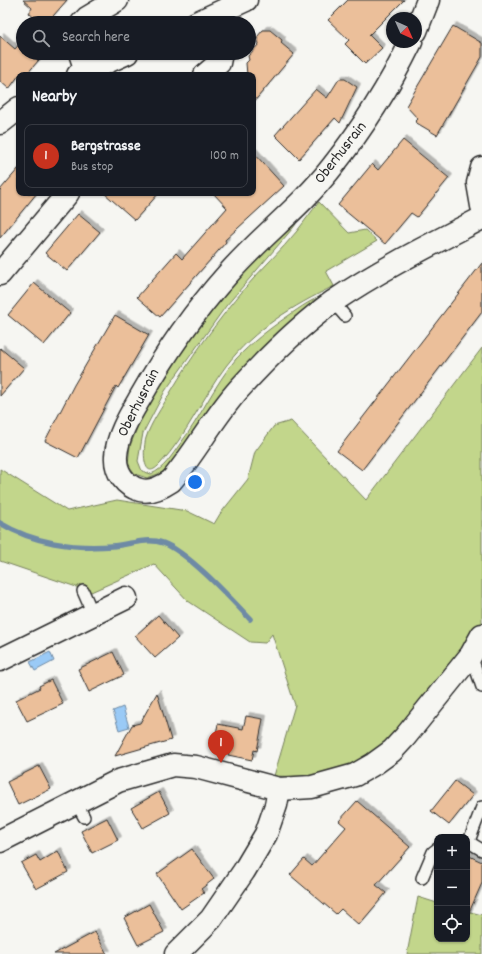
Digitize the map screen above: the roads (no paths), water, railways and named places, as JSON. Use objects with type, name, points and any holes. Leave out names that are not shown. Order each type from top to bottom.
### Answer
[{"type":"street","points":[[90,16],[117,0]]},
{"type":"street","points":[[217,16],[246,0]]},
{"type":"street","points":[[422,16],[428,0]]},
{"type":"street","name":"Oberhusrain","points":[[408,48],[360,132],[309,194],[228,274],[200,306],[158,366],[133,409],[118,443],[116,467],[121,477],[127,484],[144,491],[163,486],[171,481],[238,390],[287,340],[339,309],[401,260],[482,218]]},
{"type":"street","points":[[81,66],[102,60]]},
{"type":"street","points":[[208,72],[219,63],[220,60]]},
{"type":"street","points":[[0,123],[16,110]]},
{"type":"street","points":[[482,168],[478,183],[482,206]]},
{"type":"street","points":[[0,274],[65,196]]},
{"type":"street","points":[[0,660],[126,598]]},
{"type":"street","points":[[0,841],[80,810],[118,781],[173,765],[196,767],[279,789],[312,787],[341,780],[365,770],[392,751],[405,737],[471,655],[482,635]]},
{"type":"street","points":[[176,954],[211,920],[244,872],[266,834],[276,805],[279,789]]},
{"type":"lane","points":[[83,591],[93,614]]},
{"type":"lane","points":[[471,655],[482,687]]},
{"type":"lane","points":[[470,836],[482,807]]},
{"type":"lane","points":[[470,842],[482,850]]},
{"type":"lane","points":[[422,878],[434,851]]},
{"type":"water","points":[[50,652],[54,661],[35,671],[30,662]]},
{"type":"water","points":[[123,707],[129,727],[119,730],[113,711]]},
{"type":"waterway","points":[[0,523],[13,530],[40,540],[69,545],[98,547],[151,541],[163,543],[173,548],[197,566],[250,619]]},
{"type":"place","name":"Bergstrasse","points":[[221,763]]}]
